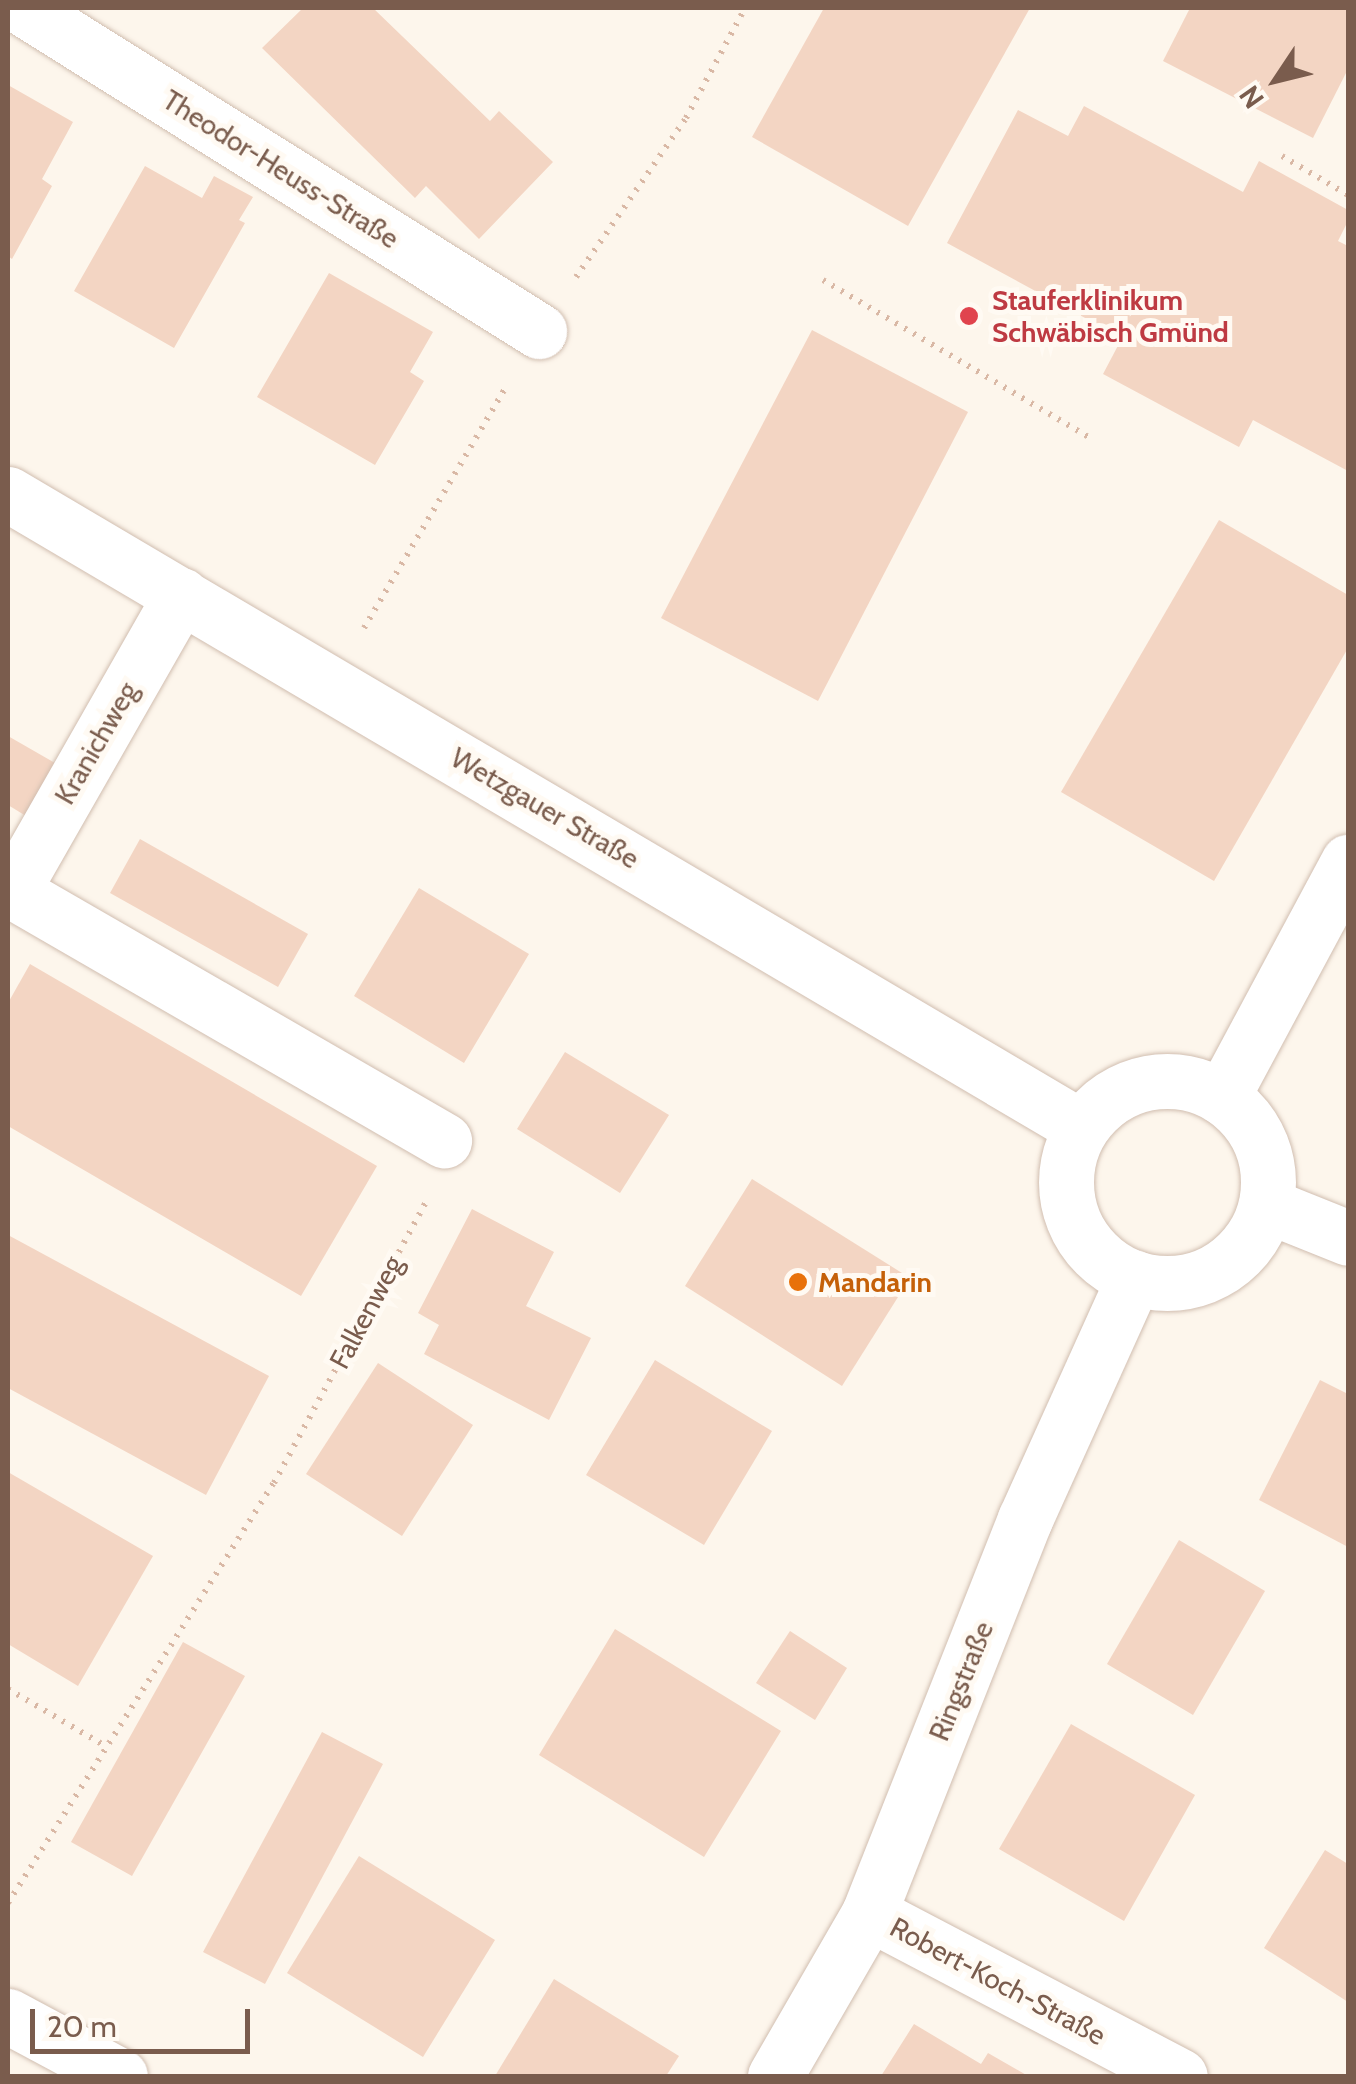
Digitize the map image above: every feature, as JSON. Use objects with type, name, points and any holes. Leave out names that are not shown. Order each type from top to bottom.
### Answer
[{"type":"street","name":"Theodor-Heuss-Straße","points":[[23,8],[80,23],[539,331]]},
{"type":"street","name":"Wetzgauer Straße","points":[[8,494],[1081,1128]]},
{"type":"street","name":"Kranichweg","points":[[180,595],[12,892],[444,1140]]},
{"type":"street","points":[[1222,1096],[1348,862]]},
{"type":"street","points":[[1177,1082],[1222,1096],[1245,1117],[1261,1144],[1268,1174],[1266,1205],[1252,1236],[1231,1261],[1201,1278],[1168,1284],[1134,1278],[1108,1264],[1085,1242],[1071,1216],[1065,1186],[1068,1156],[1081,1128],[1101,1103],[1129,1087],[1177,1082]]},
{"type":"street","points":[[1266,1205],[1348,1238]]},
{"type":"street","name":"Ringstraße","points":[[775,2076],[869,1913],[1025,1520],[1134,1278]]},
{"type":"street","name":"Robert-Koch-Straße","points":[[869,1913],[1180,2076]]},
{"type":"street","points":[[8,2016],[120,2076]]},
{"type":"path","points":[[1282,156],[1348,195]]},
{"type":"path","points":[[823,280],[1088,436]]},
{"type":"path","name":"Falkenweg","points":[[8,1903],[274,1483],[445,1166],[444,1140]]},
{"type":"path","points":[[8,1689],[106,1746]]},
{"type":"building","points":[[303,8],[373,8],[490,121],[499,111],[553,162],[479,239],[426,186],[415,198],[262,48]]},
{"type":"building","points":[[824,8],[1030,8],[908,226],[752,137]]},
{"type":"building","points":[[1190,8],[1348,8],[1348,69],[1313,138],[1163,61]]},
{"type":"building","points":[[8,85],[73,122],[42,179],[52,186],[12,259],[8,256]]},
{"type":"building","points":[[1084,106],[1243,192],[1259,161],[1348,210],[1348,221],[1338,241],[1348,246],[1348,471],[1253,420],[1239,447],[1103,374],[1122,338],[947,243],[1018,110],[1068,136]]},
{"type":"building","points":[[145,166],[202,198],[214,176],[253,197],[239,220],[245,223],[174,348],[74,291]]},
{"type":"building","points":[[329,273],[433,332],[410,372],[424,381],[375,465],[257,397]]},
{"type":"building","points":[[812,330],[968,412],[818,701],[661,618]]},
{"type":"building","points":[[1219,520],[1348,595],[1348,648],[1214,881],[1061,792]]},
{"type":"building","points":[[8,736],[55,763],[26,816],[8,805]]},
{"type":"building","points":[[140,839],[308,934],[278,987],[110,893]]},
{"type":"building","points":[[419,888],[529,954],[464,1063],[354,996]]},
{"type":"building","points":[[30,964],[377,1166],[301,1296],[8,1126],[8,1003]]},
{"type":"building","points":[[565,1052],[669,1115],[620,1193],[517,1129]]},
{"type":"building","name":"Mandarin","points":[[752,1179],[910,1278],[842,1386],[685,1286]]},
{"type":"building","points":[[472,1209],[554,1252],[526,1306],[591,1338],[549,1420],[424,1354],[439,1325],[418,1313]]},
{"type":"building","points":[[8,1235],[269,1376],[206,1495],[8,1388]]},
{"type":"building","points":[[655,1360],[772,1431],[704,1545],[586,1475]]},
{"type":"building","points":[[378,1363],[473,1425],[402,1536],[306,1474]]},
{"type":"building","points":[[1320,1380],[1348,1394],[1348,1547],[1259,1500]]},
{"type":"building","points":[[8,1472],[153,1556],[78,1686],[8,1644]]},
{"type":"building","points":[[1179,1540],[1265,1591],[1193,1715],[1107,1664]]},
{"type":"building","points":[[615,1629],[781,1731],[704,1857],[539,1755]]},
{"type":"building","points":[[790,1631],[847,1668],[815,1720],[756,1683]]},
{"type":"building","points":[[183,1642],[245,1676],[132,1876],[71,1842]]},
{"type":"building","points":[[1071,1724],[1195,1795],[1124,1921],[999,1849]]},
{"type":"building","points":[[322,1732],[383,1764],[265,1984],[203,1952]]},
{"type":"building","points":[[1325,1850],[1348,1864],[1348,2002],[1264,1948]]},
{"type":"building","points":[[359,1856],[495,1940],[423,2057],[287,1973]]},
{"type":"building","points":[[554,1979],[679,2056],[666,2076],[495,2076]]},
{"type":"building","points":[[914,2024],[981,2064],[988,2053],[1028,2076],[881,2076]]},
{"type":"place","name":"Stauferklinikum Schwäbisch Gmünd","points":[[969,316]]},
{"type":"place","name":"Mandarin","points":[[798,1282]]}]
